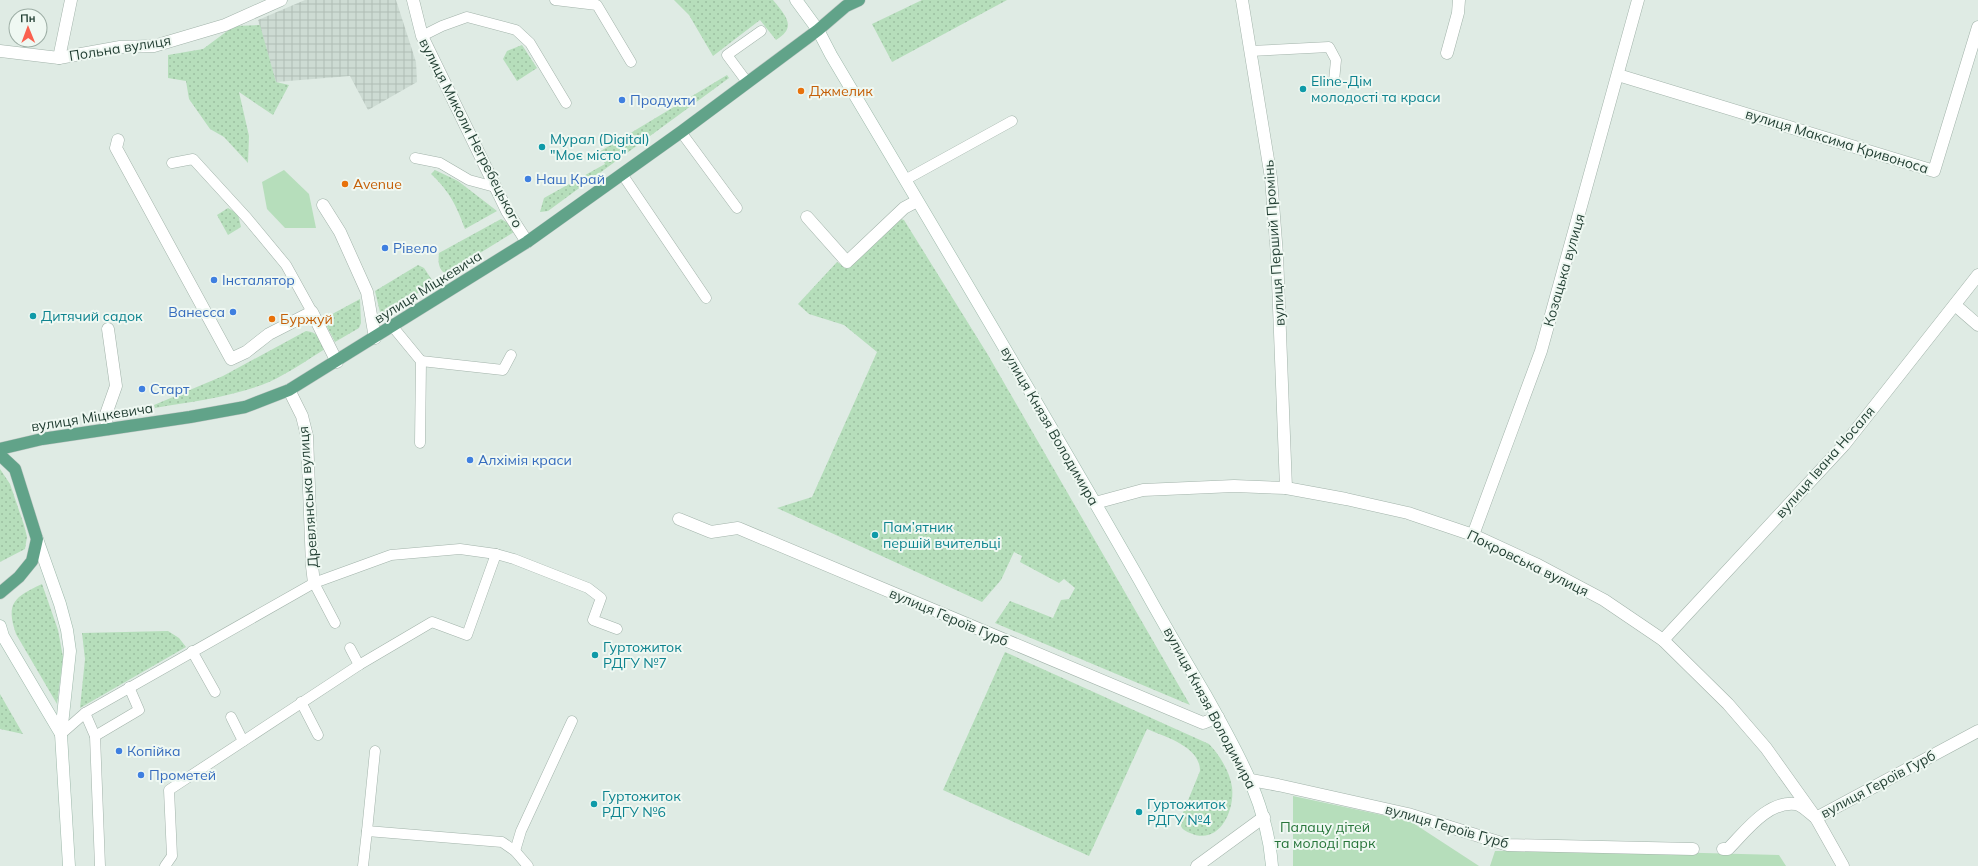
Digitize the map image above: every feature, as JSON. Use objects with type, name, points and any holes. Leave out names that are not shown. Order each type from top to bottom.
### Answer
[{"type":"main road","name":"вулиця Міцкевича","points":[[0,449],[42,439],[190,417],[245,407],[289,390],[394,327],[527,242],[681,132],[818,30],[846,6],[860,0]]},
{"type":"main road","points":[[0,455],[15,469],[36,539],[32,560],[19,577],[0,593]]},
{"type":"street","points":[[59,58],[71,0]]},
{"type":"street","name":"Польна вулиця","points":[[0,51],[59,58],[120,47],[154,46],[225,25],[281,0]]},
{"type":"street","name":"вулиця Миколи Негребецького","points":[[413,0],[422,36],[507,211],[527,242]]},
{"type":"street","name":"вулиця Князя Володимира","points":[[796,0],[818,30],[1095,503],[1218,717],[1251,780],[1264,817],[1271,848],[1272,866]]},
{"type":"street","name":"вулиця Перший Промінь","points":[[1242,0],[1273,191],[1278,271],[1286,488]]},
{"type":"street","points":[[1447,53],[1458,13],[1459,0]]},
{"type":"street","name":"Козацька вулиця","points":[[1473,535],[1541,351],[1638,0]]},
{"type":"street","name":"вулиця Максима Кривоноса","points":[[1618,75],[1934,171],[1978,26]]},
{"type":"street","points":[[118,140],[116,148],[231,359],[246,352],[269,334],[312,312],[337,362]]},
{"type":"street","points":[[807,217],[847,262],[904,208],[917,201]]},
{"type":"street","points":[[323,205],[340,232],[367,292],[375,338]]},
{"type":"street","name":"вулиця Івана Носаля","points":[[1663,640],[1844,445],[1978,275]]},
{"type":"street","points":[[1955,305],[1978,325]]},
{"type":"street","points":[[108,329],[116,386],[106,417],[108,428]]},
{"type":"street","name":"Древлянська вулиця","points":[[289,390],[302,416],[307,436],[312,566],[314,582]]},
{"type":"street","name":"Покровська вулиця","points":[[1095,503],[1143,490],[1234,486],[1286,488],[1346,499],[1408,513],[1473,535],[1538,565],[1604,600],[1663,640],[1728,704],[1766,748],[1816,818],[1843,866]]},
{"type":"street","name":"вулиця Героїв Гурб","points":[[679,519],[711,532],[738,528],[1203,723],[1218,717]]},
{"type":"street","points":[[36,539],[60,604],[67,630],[70,651],[61,734],[69,866]]},
{"type":"street","points":[[0,626],[3,636],[61,734]]},
{"type":"street","name":"вулиця Героїв Гурб","points":[[1723,849],[1728,849],[1764,813],[1783,804],[1797,804],[1816,818],[1978,731]]},
{"type":"street","name":"вулиця Героїв Гурб","points":[[1251,780],[1408,814],[1508,845],[1693,849]]},
{"type":"street","points":[[1196,866],[1264,817]]},
{"type":"lane","points":[[555,0],[597,5],[631,62]]},
{"type":"lane","points":[[422,36],[442,26],[467,17],[516,30],[530,43],[566,103]]},
{"type":"lane","points":[[747,82],[727,55],[761,31]]},
{"type":"lane","points":[[1250,51],[1329,47],[1336,60],[1334,81]]},
{"type":"lane","points":[[905,180],[1012,121]]},
{"type":"lane","points":[[681,132],[737,208]]},
{"type":"lane","points":[[415,158],[440,163],[469,180],[495,187]]},
{"type":"lane","points":[[172,163],[193,159],[247,218],[286,265],[312,312]]},
{"type":"lane","points":[[622,174],[706,298]]},
{"type":"lane","points":[[394,327],[421,361],[420,443]]},
{"type":"lane","points":[[421,361],[503,370],[511,355]]},
{"type":"lane","points":[[61,734],[85,713],[192,650],[314,582],[391,555],[460,549],[496,554],[514,559],[588,588],[601,598],[593,620],[617,629]]},
{"type":"lane","points":[[165,866],[172,856],[169,790],[359,664],[432,622],[467,635],[496,554]]},
{"type":"lane","points":[[314,582],[334,623]]},
{"type":"lane","points":[[350,648],[359,664]]},
{"type":"lane","points":[[192,650],[215,692]]},
{"type":"lane","points":[[95,736],[139,710],[129,688]]},
{"type":"lane","points":[[302,702],[318,735]]},
{"type":"lane","points":[[85,713],[95,736],[100,866]]},
{"type":"lane","points":[[231,718],[243,741]]},
{"type":"lane","points":[[514,852],[521,831],[572,721]]},
{"type":"lane","points":[[363,866],[375,751]]},
{"type":"lane","points":[[367,831],[502,842],[528,866]]},
{"type":"shaded area","points":[[305,0],[396,0],[416,62],[417,82],[368,110],[350,76],[276,82],[258,20]]},
{"type":"green space","points":[[674,0],[773,0],[785,16],[788,26],[783,35],[776,40],[760,20],[713,56],[689,15]]},
{"type":"green space","points":[[922,0],[1007,0],[892,62],[872,24]]},
{"type":"green space","points":[[260,25],[276,82],[289,85],[273,115],[239,92],[249,136],[248,163],[224,137],[210,129],[189,99],[186,81],[168,78],[168,55],[203,49],[234,26]]},
{"type":"green space","points":[[522,45],[537,68],[517,81],[503,59],[507,51]]},
{"type":"green space","points":[[727,75],[729,78],[548,211],[540,212],[544,198],[605,164],[599,152]]},
{"type":"green space","points":[[284,170],[309,194],[316,228],[285,228],[267,209],[262,182]]},
{"type":"green space","points":[[435,170],[458,181],[497,211],[465,229],[452,199],[431,174]]},
{"type":"green space","points":[[228,208],[238,214],[241,227],[228,235],[217,215]]},
{"type":"green space","points":[[898,218],[904,220],[988,355],[1190,705],[995,623],[1010,601],[1053,618],[1061,600],[1069,599],[1075,588],[1064,579],[1059,583],[1020,562],[1022,556],[1014,552],[1001,580],[982,602],[777,508],[812,497],[877,352],[844,325],[809,314],[798,304],[837,262],[846,268],[849,267]]},
{"type":"green space","points":[[501,219],[508,223],[514,232],[446,274],[441,270],[439,253]]},
{"type":"green space","points":[[418,265],[424,268],[432,280],[432,285],[384,313],[380,312],[375,291]]},
{"type":"green space","points":[[360,299],[361,323],[359,328],[335,342],[323,319]]},
{"type":"green space","points":[[306,331],[316,334],[325,349],[291,371],[269,382],[227,395],[155,408],[154,405],[223,376]]},
{"type":"green space","points":[[0,469],[10,484],[27,537],[25,549],[0,562]]},
{"type":"green space","points":[[42,584],[58,630],[63,657],[57,704],[16,634],[12,615],[12,608],[19,597]]},
{"type":"green space","points":[[168,631],[179,638],[186,647],[80,708],[85,659],[82,633]]},
{"type":"green space","points":[[1005,652],[1209,744],[1224,764],[1231,781],[1231,806],[1228,816],[1223,824],[1209,835],[1200,836],[1185,831],[1182,828],[1180,820],[1200,771],[1198,762],[1188,749],[1172,739],[1147,729],[1089,856],[943,790]]},
{"type":"green space","points":[[0,694],[23,734],[0,729]]},
{"type":"green space","name":"Палацу дітей та молоді парк","points":[[1293,796],[1410,821],[1479,866],[1293,866]]},
{"type":"green space","points":[[1590,850],[1779,855],[1786,866],[1490,866],[1495,851]]},
{"type":"place","name":"Eline-Дім молодості та краси","points":[[1303,89]]},
{"type":"place","name":"Джмелик","points":[[801,91]]},
{"type":"place","name":"Продукти","points":[[622,100]]},
{"type":"place","name":"Мурал (Digital) \"Моє місто\"","points":[[542,147]]},
{"type":"place","name":"Наш Край","points":[[528,179]]},
{"type":"place","name":"Avenue","points":[[345,184]]},
{"type":"place","name":"Рівело","points":[[385,248]]},
{"type":"place","name":"Інсталятор","points":[[214,280]]},
{"type":"place","name":"Ванесса","points":[[233,312]]},
{"type":"place","name":"Дитячий садок","points":[[33,316]]},
{"type":"place","name":"Буржуй","points":[[272,319]]},
{"type":"place","name":"Старт","points":[[142,389]]},
{"type":"place","name":"Алхімія краси","points":[[470,460]]},
{"type":"place","name":"Пам’ятник першій вчительці","points":[[875,535]]},
{"type":"place","name":"Гуртожиток РДГУ №7","points":[[595,655]]},
{"type":"place","name":"Копійка","points":[[119,751]]},
{"type":"place","name":"Прометей","points":[[141,775]]},
{"type":"place","name":"Гуртожиток РДГУ №6","points":[[594,804]]},
{"type":"place","name":"Гуртожиток РДГУ №4","points":[[1139,812]]}]
